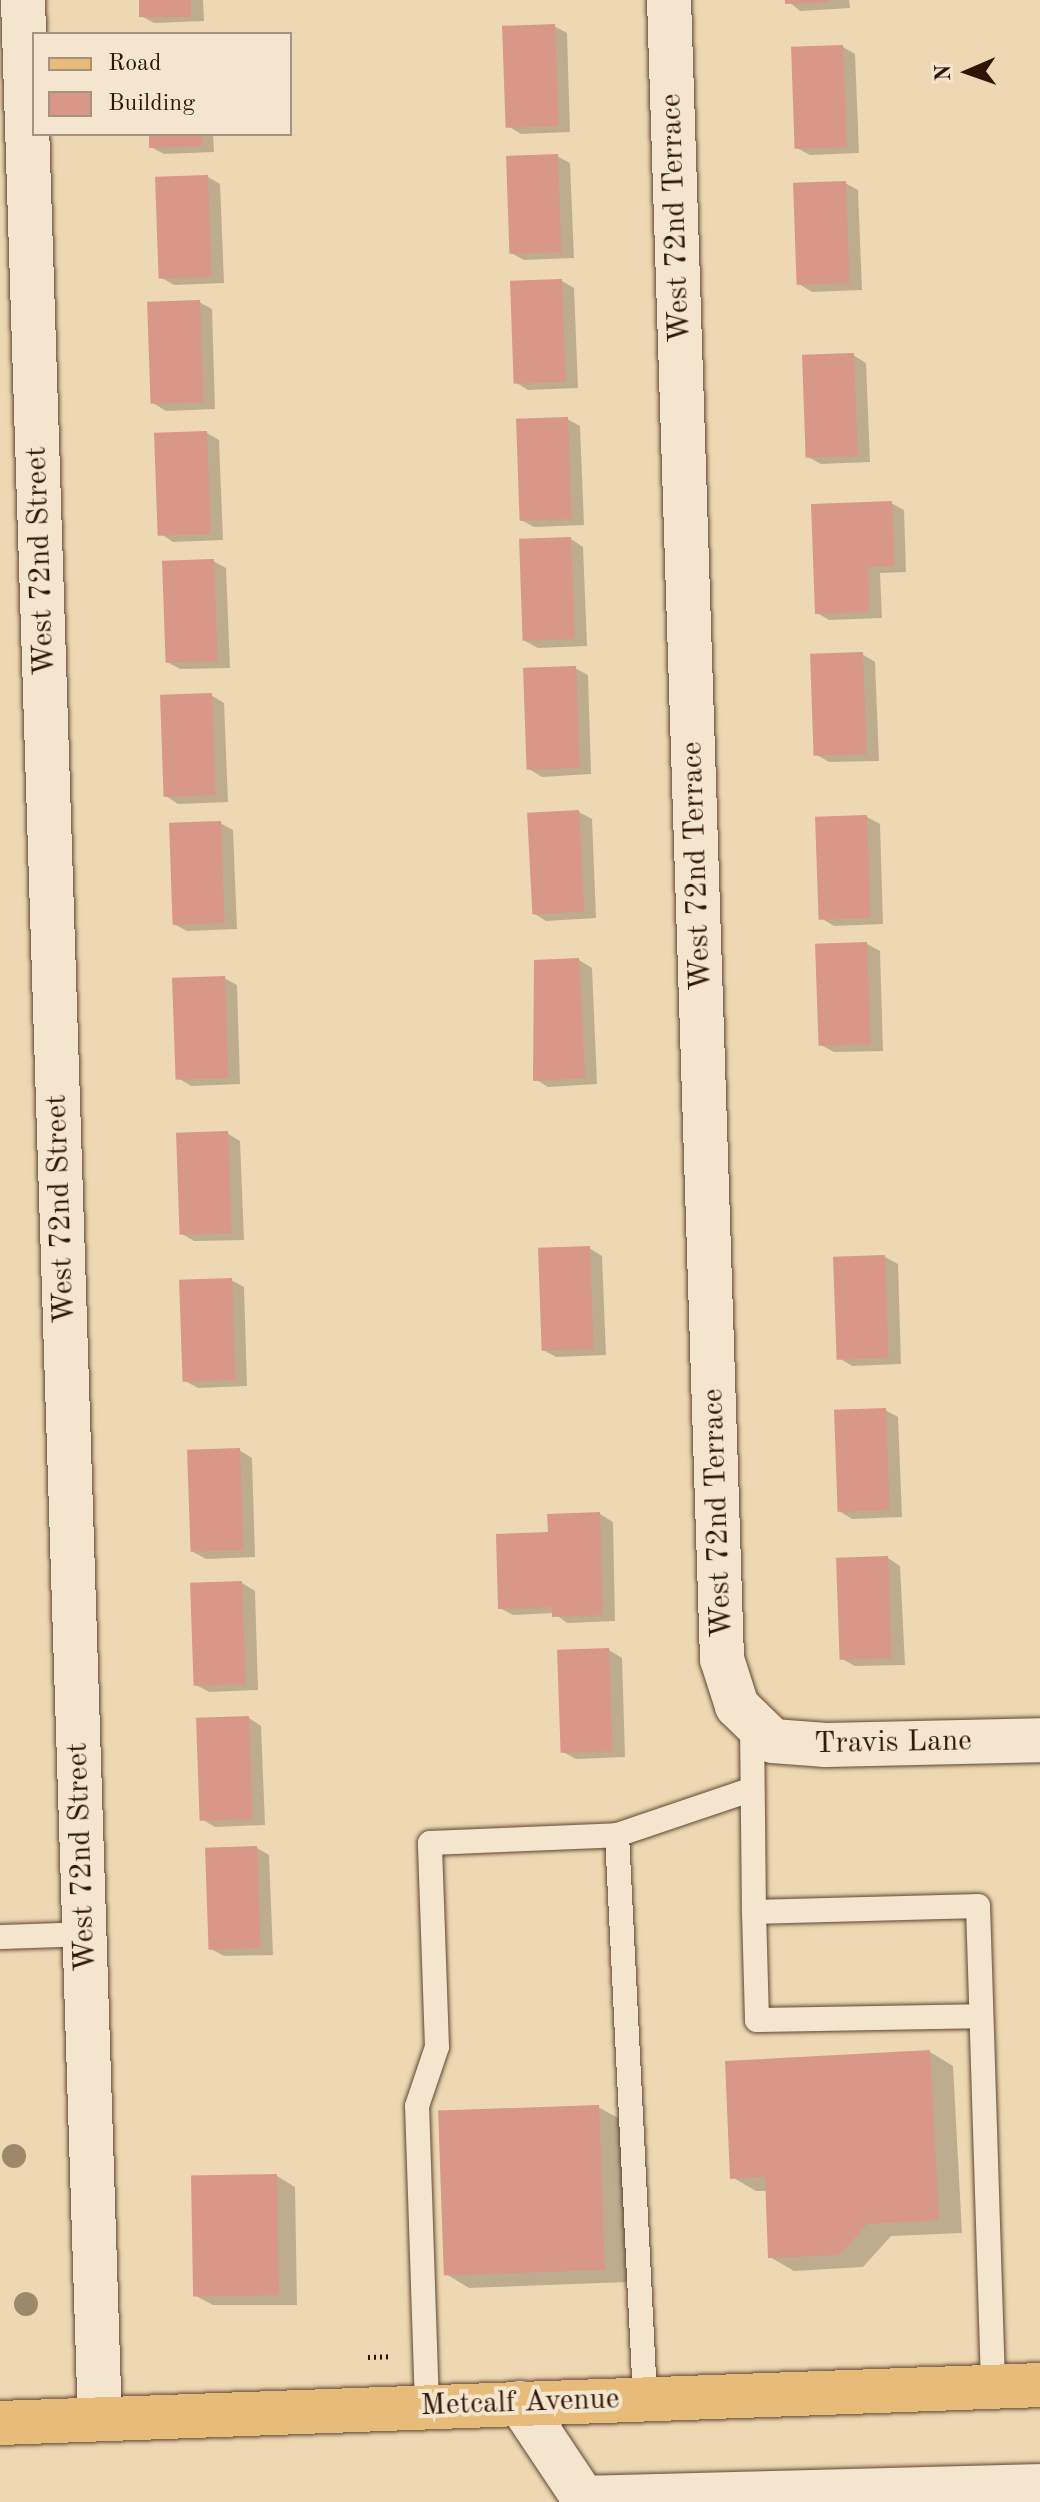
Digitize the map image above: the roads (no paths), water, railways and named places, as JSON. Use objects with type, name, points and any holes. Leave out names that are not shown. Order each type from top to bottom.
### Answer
[{"type":"main road","name":"Metcalf Avenue","points":[[0,2423],[1040,2385]]},
{"type":"street","name":"West 72nd Street","points":[[23,0],[100,2418]]},
{"type":"street","name":"West 72nd Terrace","points":[[669,0],[722,1659],[737,1706],[752,1724]]},
{"type":"street","name":"Travis Lane","points":[[752,1724],[773,1741],[794,1744],[1040,1740]]},
{"type":"street","points":[[520,2403],[585,2500],[1040,2486]]},
{"type":"lane","points":[[752,1724],[750,1790],[757,2020],[981,2016]]},
{"type":"lane","points":[[427,2406],[417,2106],[437,2047],[430,1843],[617,1835],[750,1790]]},
{"type":"lane","points":[[617,1835],[645,2398]]},
{"type":"lane","points":[[754,1912],[978,1906],[993,2387]]},
{"type":"lane","points":[[0,1937],[84,1934]]}]
